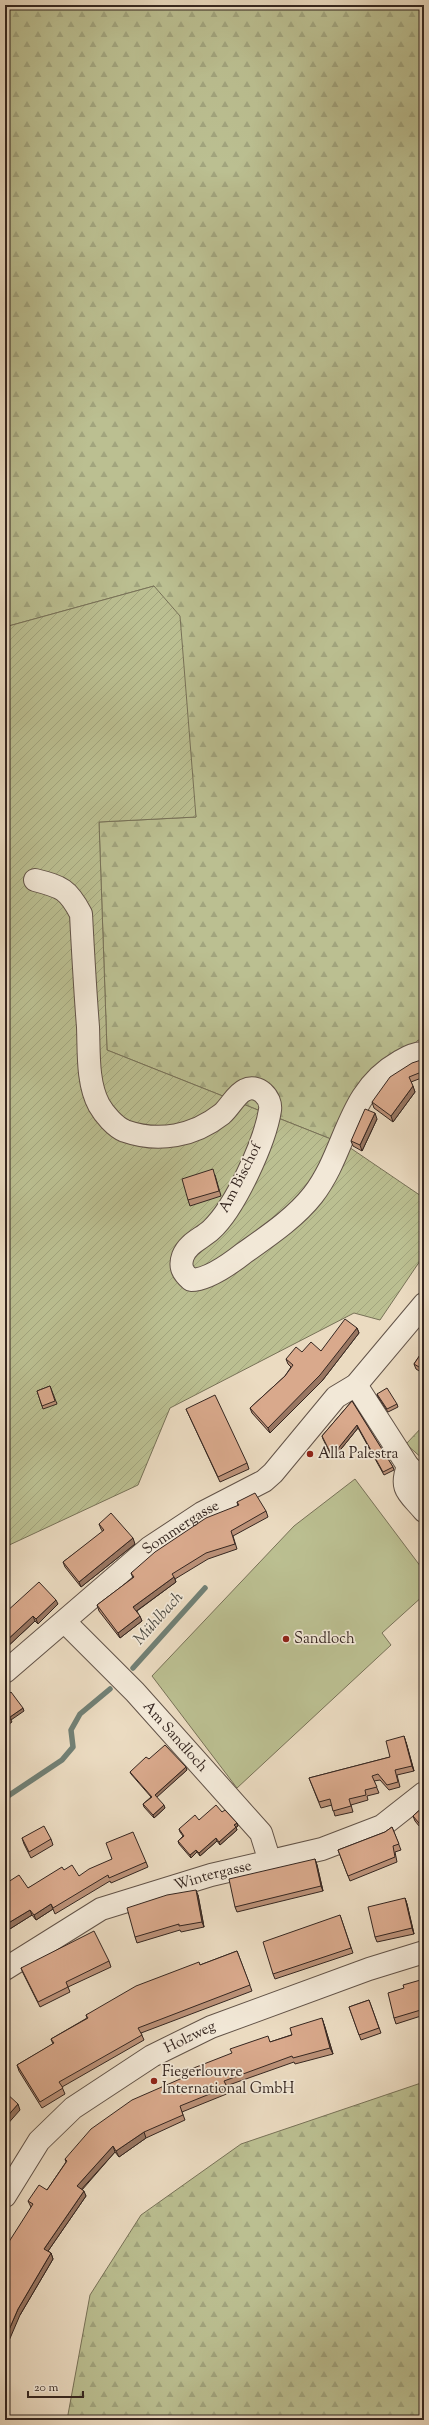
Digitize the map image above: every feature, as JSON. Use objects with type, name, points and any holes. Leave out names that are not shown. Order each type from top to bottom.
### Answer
[{"type":"street","name":"Am Bischof","points":[[35,880],[58,886],[72,897],[81,914],[91,1076],[99,1104],[109,1118],[123,1130],[150,1137],[177,1137],[200,1129],[223,1113],[244,1090],[254,1087],[261,1090],[269,1100],[270,1110],[256,1156],[228,1209],[211,1230],[190,1245],[183,1256],[181,1265],[184,1274],[191,1280],[198,1280],[232,1262],[278,1229],[314,1195],[331,1163],[354,1111],[370,1085],[397,1063],[414,1054],[424,1053]]},
{"type":"street","points":[[424,1304],[356,1385],[408,1466],[424,1481]]},
{"type":"street","name":"Sommergasse","points":[[5,1671],[65,1622],[149,1548],[202,1513],[264,1481],[274,1473],[336,1397],[356,1385]]},
{"type":"street","points":[[408,1466],[403,1480],[405,1488],[424,1511]]},
{"type":"street","name":"Am Sandloch","points":[[65,1622],[135,1692],[261,1833],[270,1862]]},
{"type":"street","name":"Wintergasse","points":[[5,1969],[101,1909],[212,1875],[322,1849],[382,1826],[424,1793]]},
{"type":"street","name":"Holzweg","points":[[5,2196],[39,2140],[67,2114],[152,2056],[211,2027],[369,1969],[424,1952]]},
{"type":"green space","points":[[5,5],[424,5],[424,1042],[418,1040],[369,1099],[346,1145],[107,1050],[99,822],[196,817],[154,586],[5,627]]},
{"type":"green space","points":[[154,586],[180,616],[196,817],[99,822],[107,1050],[346,1145],[424,1198],[424,1255],[380,1320],[354,1313],[170,1408],[138,1485],[5,1547],[5,627]]},
{"type":"green space","points":[[424,1425],[424,1460],[406,1444]]},
{"type":"green space","name":"Sandloch","points":[[355,1479],[424,1571],[424,1595],[382,1633],[391,1645],[237,1788],[152,1676],[294,1526]]},
{"type":"green space","points":[[424,2082],[424,2420],[67,2420],[90,2295],[141,2215],[241,2144]]},
{"type":"building","points":[[424,1059],[424,1071],[409,1077],[413,1086],[391,1116],[372,1102],[390,1077],[412,1063]]},
{"type":"building","points":[[365,1109],[375,1113],[360,1145],[351,1141]]},
{"type":"building","points":[[213,1169],[219,1191],[188,1200],[182,1179]]},
{"type":"building","points":[[345,1319],[357,1328],[320,1375],[268,1428],[250,1408],[285,1376],[293,1365],[286,1359],[296,1347],[302,1352],[311,1342],[321,1351]]},
{"type":"building","points":[[424,1349],[424,1370],[414,1364]]},
{"type":"building","points":[[50,1386],[55,1401],[42,1406],[37,1391]]},
{"type":"building","points":[[387,1388],[397,1404],[387,1409],[377,1394]]},
{"type":"building","points":[[215,1395],[247,1463],[218,1477],[186,1409]]},
{"type":"building","points":[[352,1401],[393,1467],[383,1472],[357,1425],[332,1456],[322,1436]]},
{"type":"building","points":[[255,1493],[266,1511],[231,1531],[235,1544],[206,1553],[172,1574],[174,1577],[133,1607],[140,1616],[118,1633],[97,1605],[134,1577],[131,1573],[155,1552],[206,1518],[239,1505],[237,1502]]},
{"type":"building","points":[[111,1513],[133,1538],[79,1582],[63,1562],[104,1530],[99,1524]]},
{"type":"building","points":[[39,1582],[56,1600],[36,1619],[33,1616],[5,1642],[5,1613]]},
{"type":"building","points":[[11,1692],[23,1708],[10,1717],[11,1719],[5,1724],[5,1697]]},
{"type":"building","points":[[404,1736],[412,1766],[395,1770],[398,1782],[387,1785],[378,1774],[372,1776],[377,1787],[365,1790],[366,1795],[349,1799],[351,1806],[333,1811],[330,1799],[319,1802],[309,1778],[390,1757],[386,1741]]},
{"type":"building","points":[[165,1745],[186,1767],[155,1795],[164,1805],[153,1815],[143,1804],[152,1797],[130,1772],[146,1757],[149,1759]]},
{"type":"building","points":[[216,1805],[222,1812],[225,1810],[237,1823],[234,1825],[236,1827],[219,1842],[216,1838],[199,1853],[196,1850],[190,1855],[178,1841],[184,1836],[179,1829],[195,1815],[199,1820]]},
{"type":"building","points":[[424,1806],[424,1829],[413,1816]]},
{"type":"building","points":[[44,1826],[51,1839],[29,1852],[22,1838]]},
{"type":"building","points":[[392,1827],[399,1844],[393,1846],[395,1857],[348,1876],[338,1850],[385,1832]]},
{"type":"building","points":[[133,1832],[146,1862],[109,1878],[108,1875],[53,1908],[51,1904],[34,1915],[30,1910],[5,1925],[5,1884],[19,1875],[28,1888],[62,1867],[64,1870],[72,1865],[79,1876],[89,1869],[112,1859],[106,1843]]},
{"type":"building","points":[[315,1859],[321,1886],[235,1907],[229,1879]]},
{"type":"building","points":[[196,1890],[202,1922],[179,1926],[179,1924],[135,1937],[127,1908],[167,1895]]},
{"type":"building","points":[[405,1898],[412,1928],[375,1937],[368,1907]]},
{"type":"building","points":[[340,1915],[351,1948],[273,1974],[263,1942]]},
{"type":"building","points":[[94,1931],[109,1961],[66,1982],[68,1987],[38,2002],[21,1968]]},
{"type":"building","points":[[237,1951],[250,1985],[138,2028],[142,2035],[59,2082],[63,2088],[40,2102],[17,2065],[54,2043],[51,2039],[88,2018],[86,2015],[136,1986],[199,1962],[200,1965]]},
{"type":"building","points":[[424,1979],[424,2009],[394,2018],[388,1993],[404,1988],[403,1985]]},
{"type":"building","points":[[369,2000],[379,2028],[359,2035],[349,2007]]},
{"type":"building","points":[[322,2018],[330,2048],[293,2058],[292,2056],[224,2081],[227,2087],[180,2106],[183,2115],[144,2132],[116,2151],[113,2146],[77,2186],[84,2191],[44,2249],[51,2253],[18,2309],[5,2339],[5,2248],[33,2204],[28,2201],[39,2185],[47,2190],[67,2161],[65,2159],[91,2129],[132,2100],[187,2076],[186,2071],[232,2053],[230,2049],[268,2036],[270,2042],[292,2035],[290,2028]]},
{"type":"building","points":[[5,2092],[18,2104],[5,2119]]},
{"type":"waterway","name":"Mühlbach","points":[[133,1668],[205,1588]]},
{"type":"waterway","name":"Mühlbach","points":[[5,1798],[62,1760],[73,1747],[71,1730],[80,1714],[110,1689]]},
{"type":"place","name":"Alla Palestra","points":[[310,1454]]},
{"type":"place","name":"Sandloch","points":[[286,1639]]},
{"type":"place","name":"Fiegerlouvre International GmbH","points":[[154,2081]]}]
